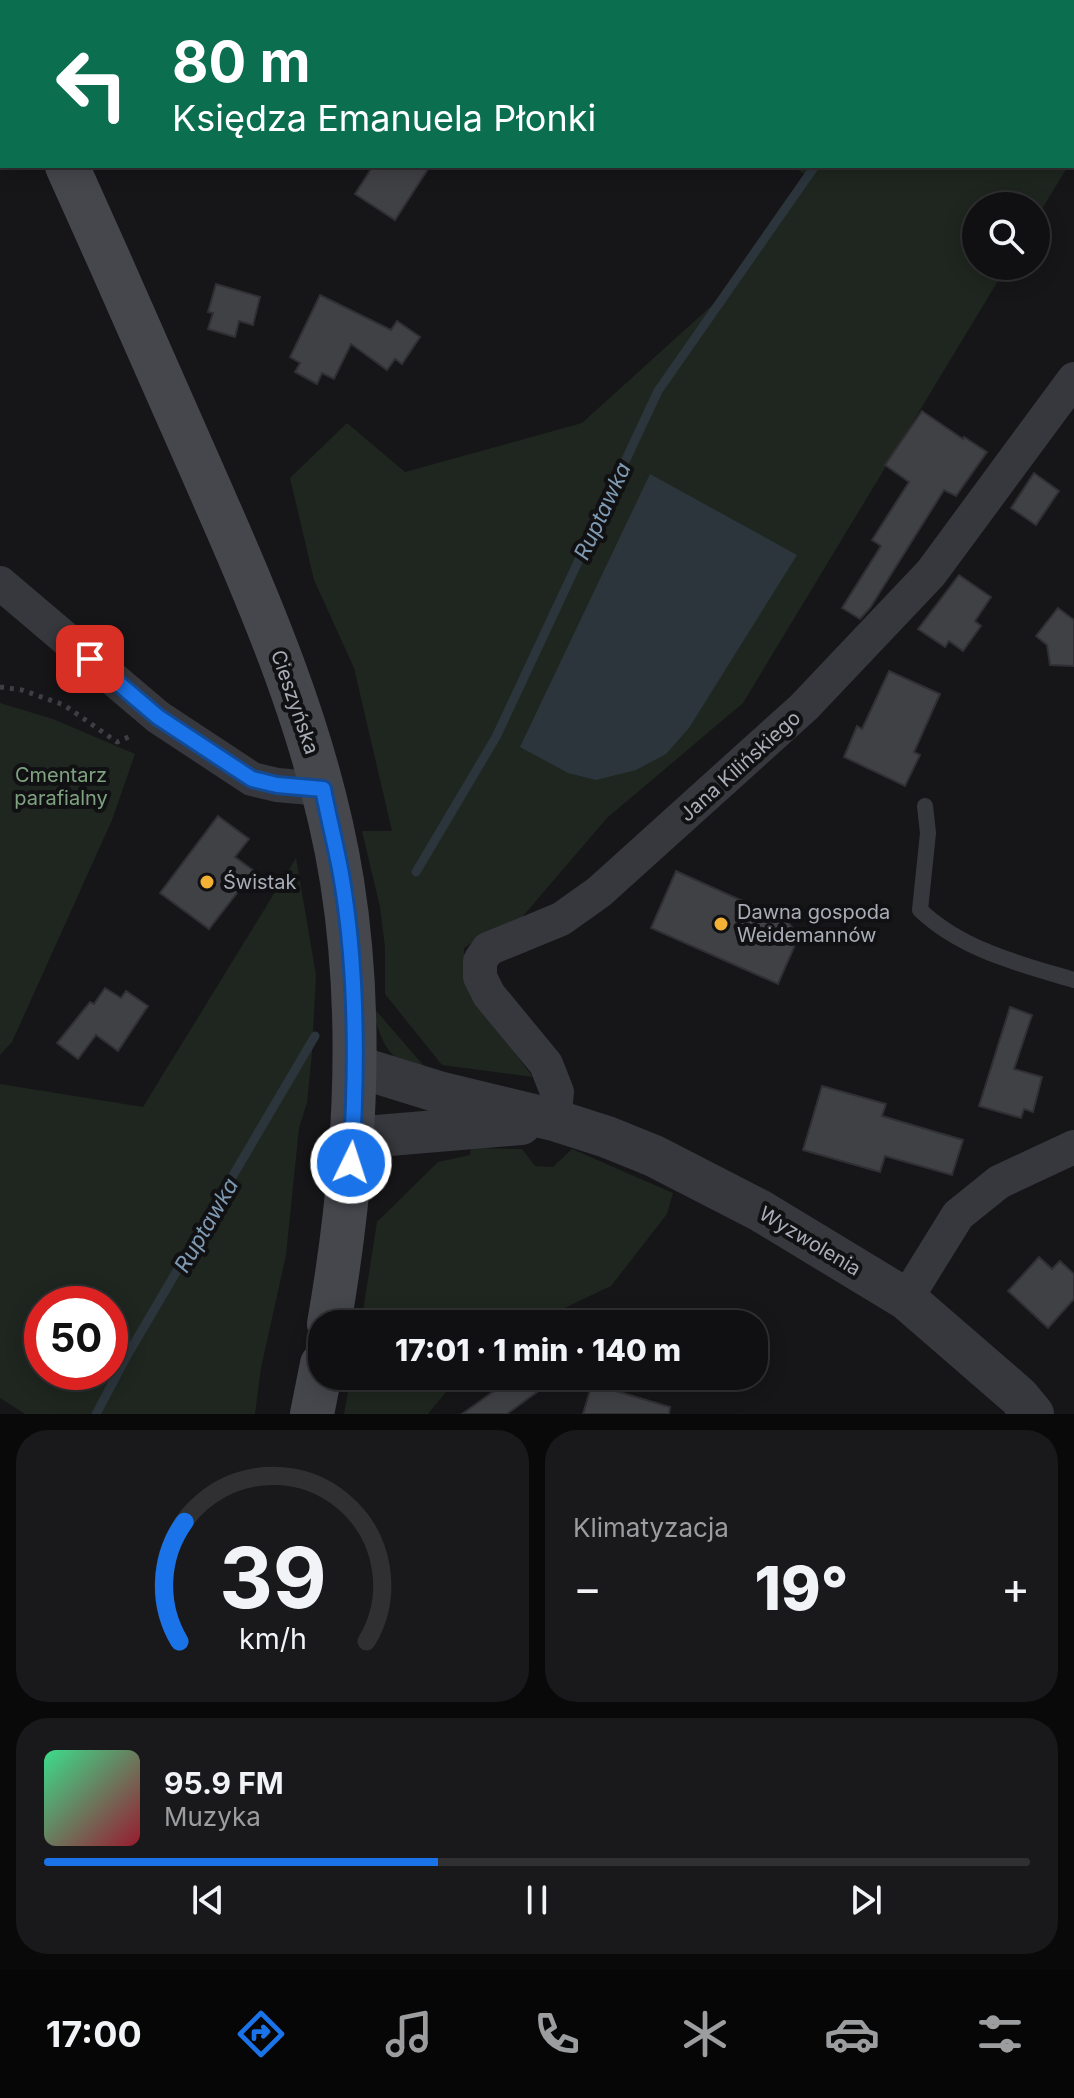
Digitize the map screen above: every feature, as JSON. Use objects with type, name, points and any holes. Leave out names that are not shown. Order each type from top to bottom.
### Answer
[{"type":"main road","name":"Cieszyńska","points":[[68,168],[255,593],[293,687],[323,789],[347,920],[354,1070],[353,1138],[341,1260],[332,1310]]},
{"type":"main road","points":[[312,1414],[317,1390]]},
{"type":"street","name":"Jana Kilińskiego","points":[[554,1120],[557,1092],[546,1064],[489,995],[480,977],[480,961],[488,949],[561,919],[599,892],[804,707],[931,573],[1074,379]]},
{"type":"street","points":[[0,583],[158,717],[252,779],[277,785],[323,789]]},
{"type":"street","name":"Wyzwolenia","points":[[354,1070],[371,1071],[442,1093],[554,1120],[654,1156],[759,1210],[906,1299],[1019,1397],[1033,1414]]},
{"type":"street","name":"Wyzwolenia","points":[[353,1138],[554,1120]]},
{"type":"street","points":[[906,1299],[958,1215],[999,1182],[1074,1147]]},
{"type":"lane","points":[[925,806],[928,833],[920,910],[940,929],[965,942],[1006,959],[1074,980]]},
{"type":"path","points":[[0,687],[22,690],[64,705],[117,742],[142,732],[158,717]]},
{"type":"green space","points":[[796,168],[1067,168],[1050,196],[1050,192],[962,192],[962,280],[999,280],[743,703],[607,818],[523,916],[527,926],[476,940],[464,948],[464,964],[473,998],[533,1077],[442,1065],[385,994],[385,947],[380,907],[362,831],[392,831],[354,668],[314,580],[290,478],[347,423],[405,472],[582,423],[741,279],[810,179]]},
{"type":"green space","name":"Cmentarz parafialny","points":[[0,703],[53,719],[135,754],[112,820],[12,1042],[0,1055]]},
{"type":"green space","points":[[296,858],[316,975],[312,1053],[307,1103],[299,1128],[286,1255],[261,1368],[255,1414],[25,1414],[0,1398],[0,1084],[143,1107]]},
{"type":"green space","points":[[372,1006],[431,1074],[406,1066],[390,1051],[379,1031]]},
{"type":"green space","points":[[471,1148],[522,1149],[535,1166],[553,1167],[572,1149],[673,1193],[667,1214],[611,1286],[560,1310],[363,1310],[377,1222],[438,1162],[470,1155]]},
{"type":"green space","points":[[348,1390],[448,1390],[428,1414],[344,1414]]},
{"type":"shaded area","points":[[650,474],[797,555],[689,728],[666,754],[636,770],[596,780],[568,773],[520,747]]},
{"type":"building","points":[[372,168],[429,168],[395,220],[355,194]]},
{"type":"building","points":[[216,284],[260,297],[253,325],[239,321],[235,337],[208,329],[213,313],[208,312]]},
{"type":"building","points":[[320,295],[391,330],[397,321],[420,337],[402,364],[395,359],[387,370],[351,344],[334,379],[322,373],[317,384],[295,372],[300,363],[290,357]]},
{"type":"building","points":[[922,411],[987,452],[956,496],[944,490],[860,619],[842,608],[881,546],[872,540],[909,482],[885,465]]},
{"type":"building","points":[[1034,473],[1059,491],[1036,525],[1011,508]]},
{"type":"building","points":[[959,575],[991,597],[975,621],[981,626],[963,651],[949,641],[945,647],[918,629]]},
{"type":"building","points":[[1058,608],[1074,620],[1074,666],[1050,665],[1047,645],[1036,636]]},
{"type":"building","points":[[889,671],[940,694],[914,752],[920,755],[905,786],[844,757],[857,726],[862,729]]},
{"type":"building","name":"Świstak","points":[[218,816],[249,839],[235,857],[254,871],[209,929],[160,893]]},
{"type":"building","name":"Dawna gospoda Weidemannów","points":[[676,871],[787,921],[799,936],[778,984],[651,928]]},
{"type":"building","points":[[105,988],[121,998],[126,991],[148,1006],[118,1051],[96,1035],[78,1059],[57,1043]]},
{"type":"building","points":[[1010,1007],[1032,1015],[1014,1069],[1042,1077],[1033,1112],[1024,1109],[1021,1118],[979,1106]]},
{"type":"building","points":[[822,1086],[886,1104],[882,1116],[963,1140],[952,1175],[885,1156],[880,1172],[803,1150]]},
{"type":"building","points":[[1039,1257],[1052,1269],[1060,1261],[1074,1274],[1074,1299],[1048,1328],[1008,1291]]},
{"type":"building","points":[[495,1390],[540,1390],[507,1414],[462,1414]]},
{"type":"building","points":[[590,1390],[612,1390],[670,1407],[669,1414],[583,1414]]},
{"type":"waterway","name":"Ruptawka","points":[[416,872],[496,737],[658,391],[814,168]]},
{"type":"waterway","name":"Ruptawka","points":[[96,1414],[315,1036]]},
{"type":"place","name":"Świstak","points":[[207,882]]},
{"type":"place","name":"Dawna gospoda Weidemannów","points":[[721,924]]},
{"type":"route","points":[[90,659],[158,717],[252,779],[277,785],[323,789],[342,881],[352,985],[355,1107],[351,1163]]}]
